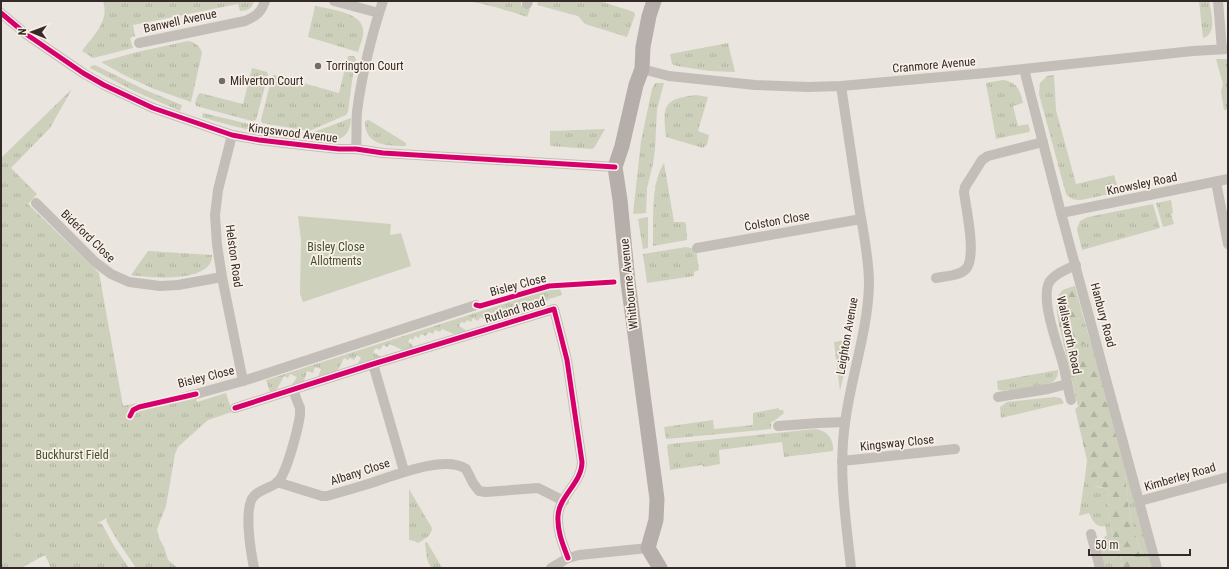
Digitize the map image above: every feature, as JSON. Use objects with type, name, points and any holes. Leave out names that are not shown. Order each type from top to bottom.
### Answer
[{"type":"street","name":"Banwell Avenue","points":[[139,43],[255,17],[265,1]]},
{"type":"street","points":[[334,1],[379,14]]},
{"type":"street","points":[[356,148],[358,110],[366,64],[383,1]]},
{"type":"street","name":"Whitbourne Avenue","points":[[648,548],[656,520],[657,499],[628,282],[620,200],[615,167],[622,146],[636,85],[642,69],[644,39],[654,1]]},
{"type":"street","points":[[1218,1],[1225,49]]},
{"type":"street","name":"Kingswood Avenue","points":[[1,13],[26,34],[104,85],[153,108],[232,135],[259,140],[339,149],[356,148],[383,153],[615,167]]},
{"type":"street","name":"Cranmore Avenue","points":[[642,69],[669,76],[755,85],[808,87],[840,86],[1225,49]]},
{"type":"street","name":"Hanbury Road","points":[[1024,68],[1061,213],[1157,568]]},
{"type":"street","name":"Leighton Avenue","points":[[840,86],[866,243],[869,281],[865,325],[845,422],[842,461],[843,499],[851,568]]},
{"type":"street","name":"Helston Road","points":[[232,135],[218,190],[215,215],[217,245],[222,277],[242,381]]},
{"type":"street","points":[[936,278],[962,272],[969,264],[971,258],[971,240],[964,192],[965,187],[982,160],[998,153],[1043,142]]},
{"type":"street","name":"Knowsley Road","points":[[1061,213],[1228,180]]},
{"type":"street","points":[[1216,182],[1228,244]]},
{"type":"street","name":"Bideford Close","points":[[36,203],[95,262],[111,274],[123,279],[145,285],[160,286],[178,285],[222,277]]},
{"type":"street","name":"Colston Close","points":[[696,248],[861,219]]},
{"type":"street","name":"Wallsworth Road","points":[[1071,400],[1047,302],[1047,289],[1050,281],[1056,276],[1076,265]]},
{"type":"street","name":"Bisley Close","points":[[196,394],[242,381],[476,305]]},
{"type":"street","name":"Rutland Road","points":[[235,408],[372,364],[554,309],[565,349],[582,462],[580,474],[559,512],[558,521],[560,534],[568,558]]},
{"type":"street","name":"Albany Close","points":[[372,364],[404,471]]},
{"type":"street","points":[[998,397],[1048,389],[1067,384]]},
{"type":"street","points":[[254,568],[248,524],[251,502],[255,494],[277,482],[283,472],[300,415],[300,408],[293,390]]},
{"type":"street","points":[[778,426],[845,422]]},
{"type":"street","name":"Kingsway Close","points":[[842,461],[955,449]]},
{"type":"street","name":"Albany Close","points":[[277,482],[322,496],[327,496],[359,487],[404,471],[435,465],[460,466],[466,468],[473,483],[479,491],[486,492],[538,488],[564,501]]},
{"type":"street","name":"Kimberley Road","points":[[1140,502],[1228,477]]},
{"type":"street","points":[[1090,534],[1100,568]]},
{"type":"street","points":[[553,567],[568,558],[586,554],[648,548],[660,568]]},
{"type":"green space","points":[[103,1],[254,1],[252,6],[247,10],[240,11],[238,4],[133,25],[135,36],[130,38],[133,48],[93,58],[82,51],[102,22],[105,8]]},
{"type":"green space","points":[[463,1],[521,1],[521,5],[530,9],[527,17],[487,5]]},
{"type":"green space","points":[[538,1],[600,1],[634,12],[635,15],[627,37],[585,24],[578,16],[537,5]]},
{"type":"green space","points":[[1199,1],[1209,1],[1212,16],[1211,32],[1208,36],[1203,38]]},
{"type":"green space","points":[[315,6],[344,12],[357,19],[363,30],[358,52],[308,37]]},
{"type":"green space","points":[[188,41],[197,45],[202,53],[191,102],[154,89],[101,62],[137,52]]},
{"type":"green space","points":[[728,43],[735,72],[710,71],[672,64],[670,54]]},
{"type":"green space","points":[[348,56],[354,56],[356,59],[348,112],[346,115],[309,131],[262,123],[261,120],[272,76],[274,75],[339,93]]},
{"type":"green space","points":[[1216,59],[1228,59],[1228,110],[1224,110],[1221,92],[1223,84]]},
{"type":"green space","points":[[95,65],[143,89],[182,105],[180,111],[134,91],[90,68],[91,66]]},
{"type":"green space","points":[[252,68],[267,72],[268,75],[256,120],[252,121],[196,106],[195,103],[200,93],[243,104]]},
{"type":"green space","points":[[1054,75],[1056,110],[1076,184],[1114,175],[1119,192],[1081,200],[1072,199],[1066,194],[1039,94],[1040,83],[1047,76]]},
{"type":"green space","points":[[1003,80],[1012,83],[1018,88],[1023,103],[1013,106],[1018,126],[1028,124],[1030,130],[1029,132],[996,139],[986,83]]},
{"type":"green space","points":[[655,83],[664,83],[657,109],[655,149],[647,188],[646,213],[633,214],[641,141],[652,89]]},
{"type":"green space","name":"Buckhurst Field","points":[[72,89],[50,128],[11,168],[37,194],[28,204],[99,273],[123,406],[171,396],[194,389],[197,402],[226,393],[232,412],[208,420],[178,447],[175,454],[166,506],[157,529],[168,560],[178,568],[136,568],[117,540],[106,521],[107,518],[98,523],[102,524],[114,546],[129,568],[51,568],[45,555],[21,568],[1,568],[1,158]]},
{"type":"green space","points":[[696,95],[708,97],[698,131],[709,135],[707,145],[703,148],[666,137],[665,111],[667,106],[677,99]]},
{"type":"green space","points":[[203,113],[273,130],[298,133],[297,137],[249,130],[202,117]]},
{"type":"green space","points":[[351,118],[350,127],[342,138],[329,141],[305,139],[306,134]]},
{"type":"green space","points":[[369,120],[406,143],[406,146],[385,145],[373,140],[366,129],[365,121]]},
{"type":"green space","points":[[605,129],[592,149],[550,146],[550,131]]},
{"type":"green space","points":[[664,163],[674,222],[684,222],[686,224],[687,240],[653,246],[655,192],[657,181]]},
{"type":"green space","points":[[1171,200],[1173,213],[1171,214],[1174,224],[1163,227],[1156,203]]},
{"type":"green space","points":[[1153,204],[1160,228],[1082,250],[1077,229],[1080,221],[1088,217]]},
{"type":"green space","name":"Bisley Close Allotments","points":[[298,216],[391,224],[390,235],[401,233],[411,266],[303,302],[300,294],[301,240]]},
{"type":"green space","points":[[648,217],[648,248],[643,249],[638,219]]},
{"type":"green space","points":[[1,243],[16,272],[1,280]]},
{"type":"green space","points":[[686,247],[696,249],[699,270],[694,272],[694,276],[647,283],[643,254]]},
{"type":"green space","points":[[148,251],[212,255],[210,264],[202,270],[192,274],[179,277],[131,275]]},
{"type":"green space","points":[[1075,286],[1083,316],[1081,318],[1074,319],[1072,321],[1072,325],[1086,334],[1086,342],[1078,346],[1063,342],[1057,315],[1057,300],[1059,294],[1063,290]]},
{"type":"green space","points":[[560,288],[562,295],[547,301],[540,297],[537,303],[532,300],[530,304],[524,301],[522,306],[518,304],[516,308],[524,312],[511,316],[501,311],[499,315],[494,313],[492,317],[488,315],[485,320],[480,317],[478,321],[473,318],[471,322],[467,320],[465,323],[461,322],[459,326],[467,331],[454,334],[442,329],[440,332],[435,330],[433,334],[429,332],[426,336],[421,334],[419,338],[415,336],[413,340],[410,338],[408,342],[412,344],[413,348],[402,350],[390,344],[387,347],[383,345],[380,350],[376,348],[373,352],[381,357],[357,365],[361,358],[357,355],[354,360],[344,358],[337,372],[318,377],[321,369],[315,367],[313,373],[307,371],[304,381],[292,385],[297,377],[290,374],[288,378],[284,376],[277,389],[270,392],[266,380],[540,292]]},
{"type":"green space","points":[[1083,316],[1100,374],[1086,360],[1075,360],[1073,367],[1081,402],[1078,407],[1063,342],[1069,345],[1086,334],[1072,325],[1072,321],[1074,319],[1081,318]]},
{"type":"green space","points":[[852,339],[840,391],[834,342]]},
{"type":"green space","points":[[1075,360],[1088,360],[1093,363],[1097,367],[1100,374],[1126,471],[1128,506],[1141,551],[1142,568],[1122,568],[1119,548],[1113,537],[1109,520],[1107,501],[1109,492],[1108,489],[1091,485],[1085,477],[1087,460],[1075,409],[1081,402],[1073,367]]},
{"type":"green space","points":[[1058,370],[1055,380],[1047,385],[1017,390],[998,390],[997,381]]},
{"type":"green space","points":[[1054,397],[1061,398],[1064,403],[1001,418],[1000,407],[1007,402]]},
{"type":"green space","points":[[779,408],[779,410],[783,410],[784,413],[771,422],[771,429],[666,439],[664,427],[713,420],[714,429],[753,425],[753,413]]},
{"type":"green space","points":[[815,429],[823,431],[829,436],[833,451],[784,457],[782,442],[719,450],[720,464],[670,470],[667,446],[669,444]]},
{"type":"green space","points":[[1126,471],[1152,568],[1142,568],[1141,551],[1128,506]]},
{"type":"green space","points":[[1085,477],[1092,485],[1108,489],[1109,492],[1107,501],[1109,520],[1113,537],[1119,548],[1122,568],[1104,568],[1100,546],[1103,538],[1107,535],[1105,526],[1097,525],[1089,513],[1079,516]]},
{"type":"green space","points":[[409,489],[432,528],[429,535],[418,543],[409,540]]},
{"type":"green space","points":[[1,510],[19,544],[1,553]]},
{"type":"green space","points":[[427,542],[441,566],[444,568],[431,568],[427,559],[425,543]]},
{"type":"cycle path","points":[[1,13],[26,34],[83,73],[104,85],[153,108],[232,135],[259,140],[383,153],[615,167]]},
{"type":"cycle path","points":[[476,305],[480,306],[549,286],[614,282]]},
{"type":"cycle path","points":[[235,408],[554,309],[567,360],[582,462],[581,470],[575,483],[559,509],[559,532],[568,558]]},
{"type":"cycle path","points":[[130,416],[133,410],[139,407],[196,394]]},
{"type":"place","name":"Torrington Court","points":[[318,66]]},
{"type":"place","name":"Milverton Court","points":[[222,81]]}]
